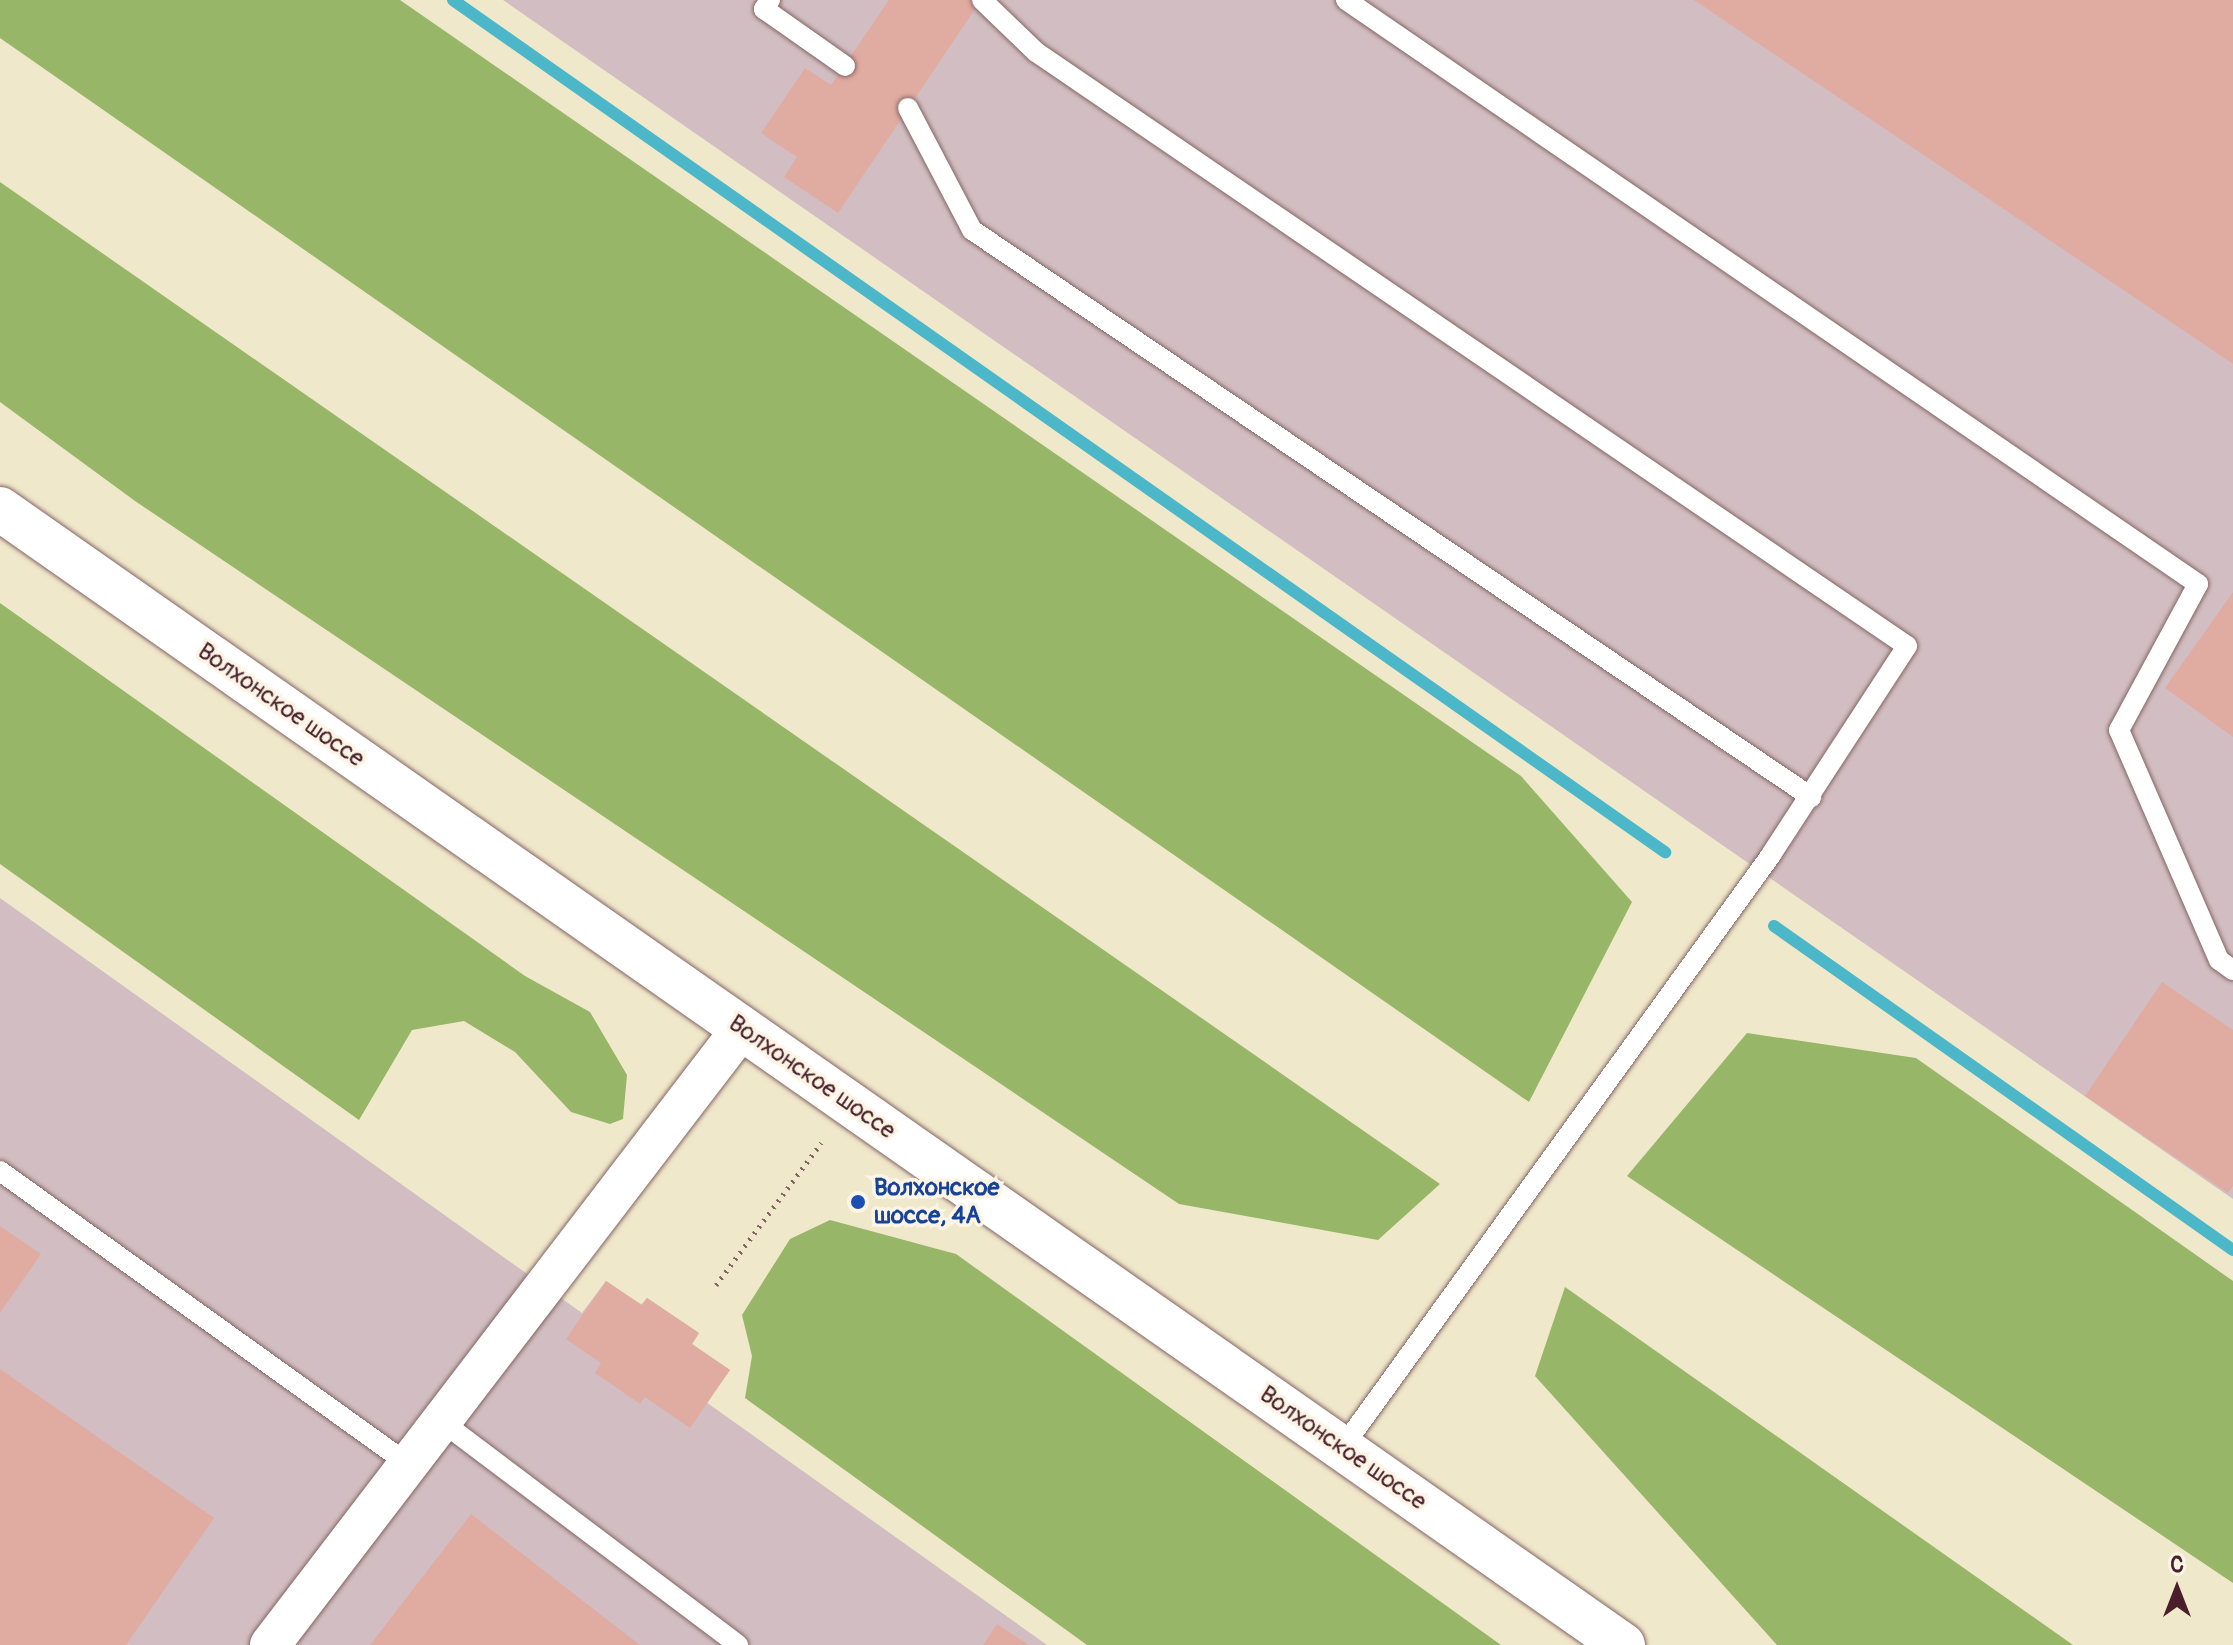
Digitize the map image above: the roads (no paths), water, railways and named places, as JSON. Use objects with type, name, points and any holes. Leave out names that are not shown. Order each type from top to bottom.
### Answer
[{"type":"main road","name":"Волхонское шоссе","points":[[0,509],[1623,1645]]},
{"type":"street","points":[[270,1645],[742,1028]]},
{"type":"lane","points":[[770,0],[764,9],[845,66]]},
{"type":"lane","points":[[982,0],[1036,52],[1907,646],[1811,797],[1342,1448]]},
{"type":"lane","points":[[1346,0],[2198,584],[2119,730],[2219,960],[2233,970]]},
{"type":"lane","points":[[908,108],[972,230],[1811,797]]},
{"type":"lane","points":[[0,1171],[408,1464]]},
{"type":"lane","points":[[441,1421],[738,1645]]},
{"type":"waterway","points":[[453,0],[1665,852]]},
{"type":"waterway","points":[[1774,926],[2233,1250]]},
{"type":"place","name":"Волхонское шоссе, 4А","points":[[858,1202]]}]
